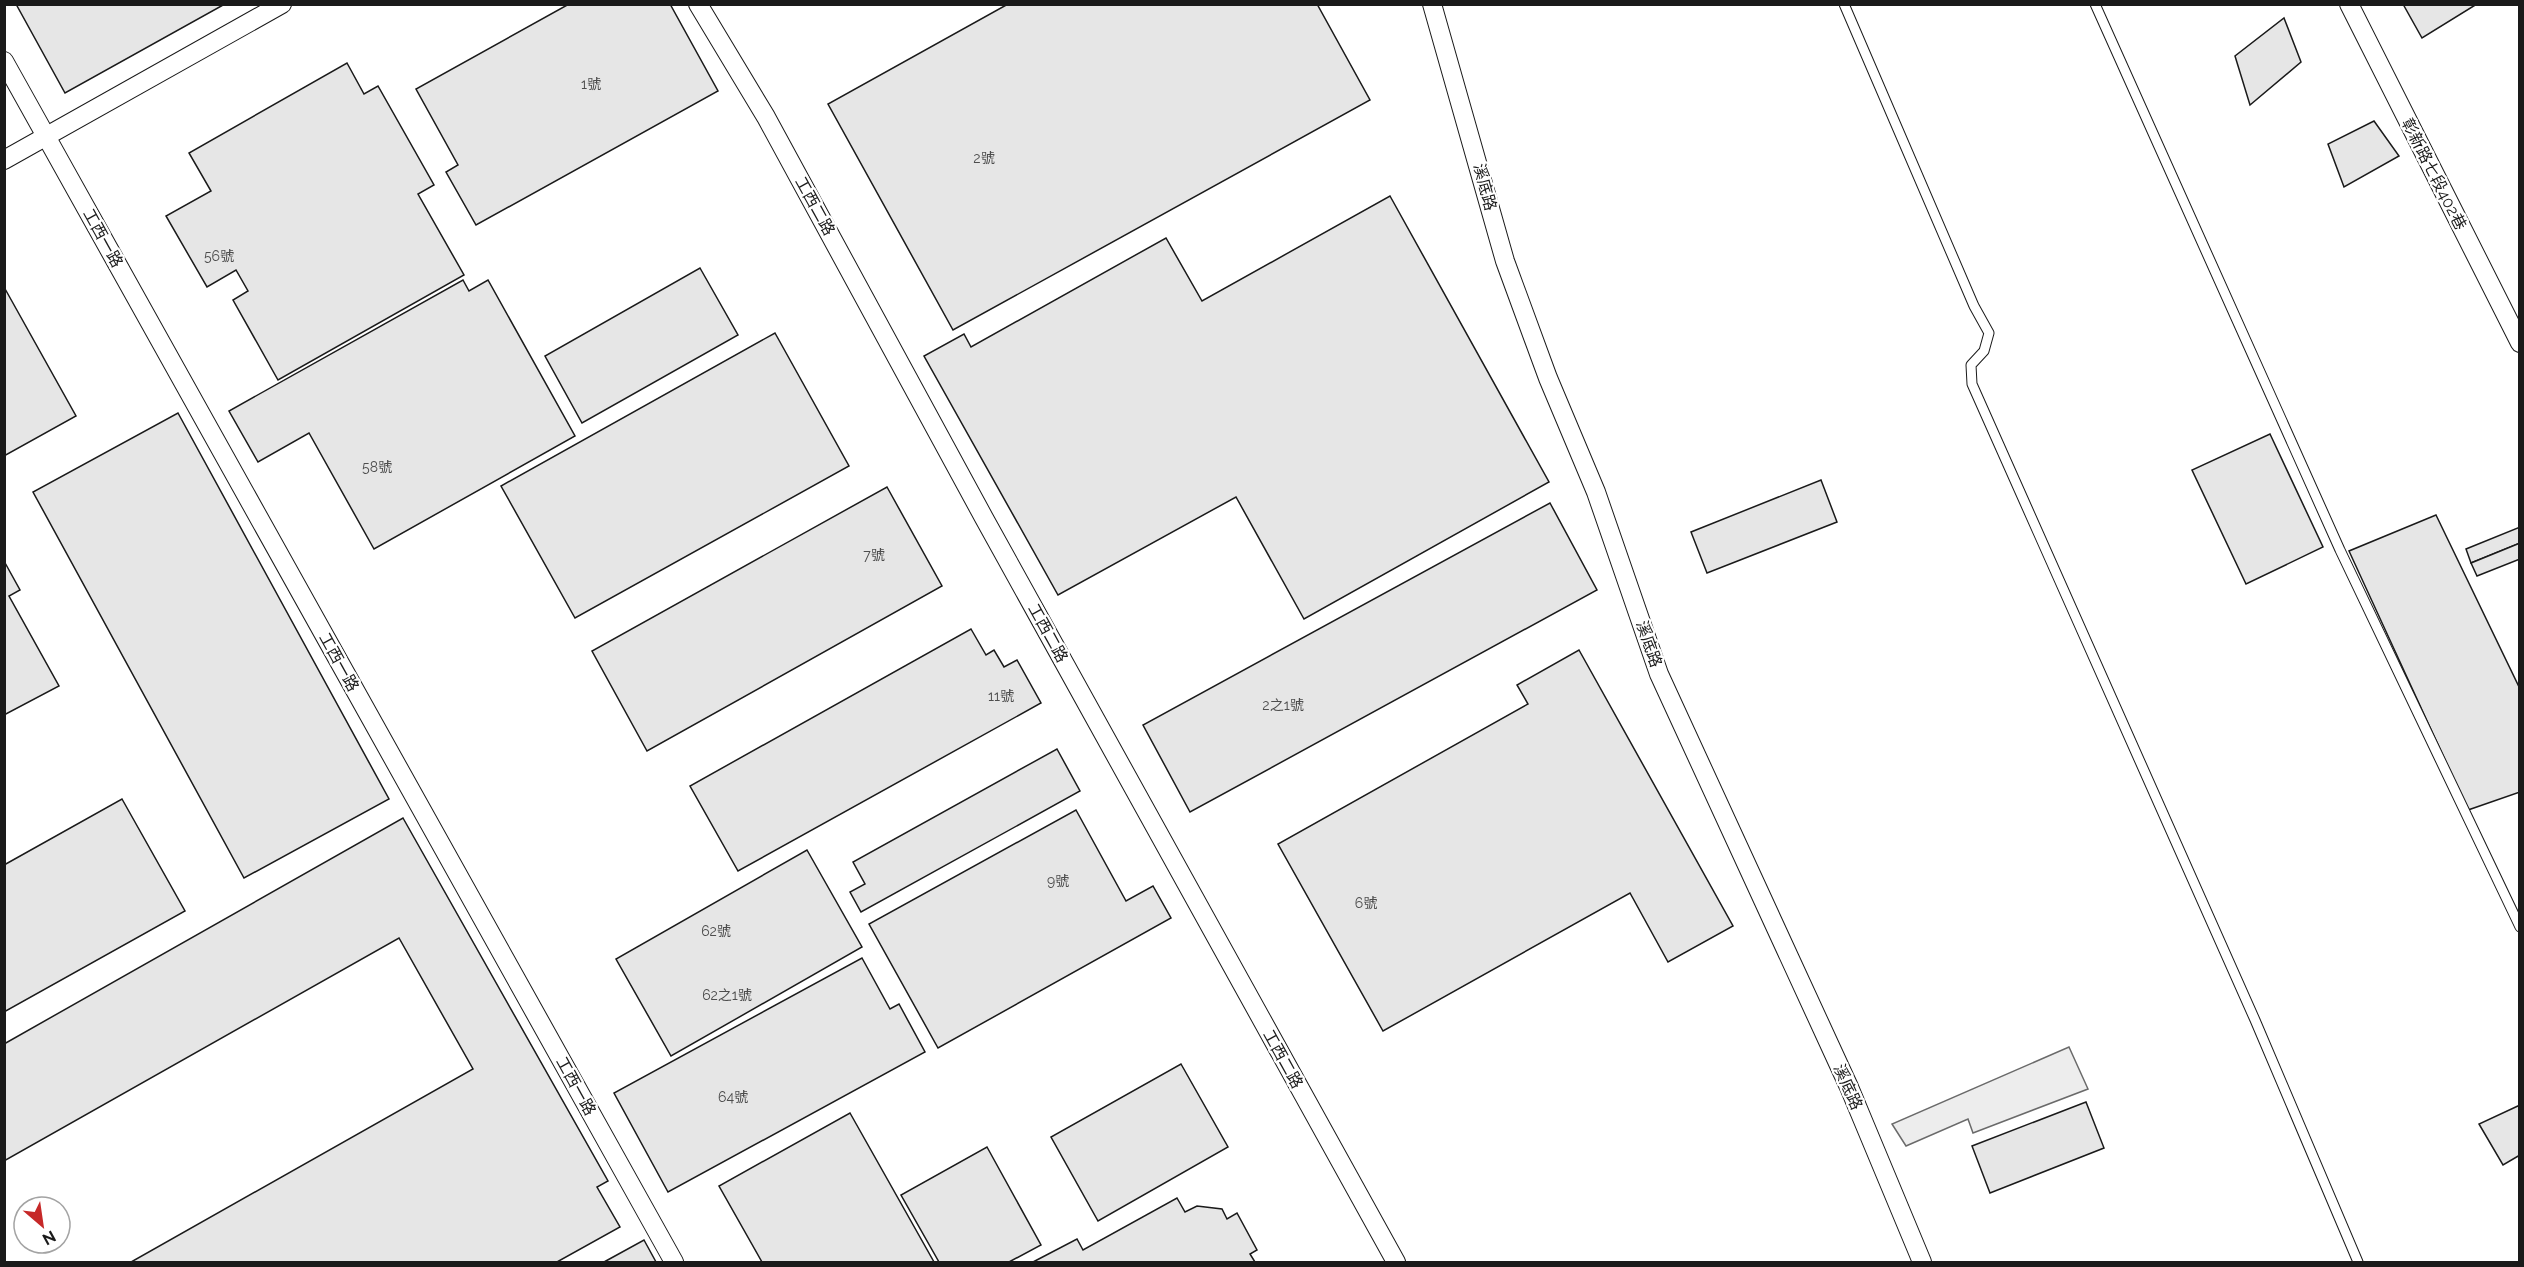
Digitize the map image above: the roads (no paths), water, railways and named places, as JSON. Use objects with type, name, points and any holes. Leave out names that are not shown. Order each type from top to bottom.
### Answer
[{"type":"street","points":[[4,160],[282,4]]},
{"type":"street","name":"工西二路","points":[[699,4],[766,117],[1396,1263]]},
{"type":"street","name":"溪底路","points":[[1432,4],[1505,261],[1548,378],[1596,492],[1659,674],[1849,1087],[1922,1263]]},
{"type":"street","name":"彰新路七段402巷","points":[[2349,4],[2520,342]]},
{"type":"street","name":"工西一路","points":[[4,61],[674,1263]]},
{"type":"lane","points":[[1844,4],[1974,306],[1989,333],[1984,351],[1971,365],[1972,384],[2255,1020],[2358,1263]]},
{"type":"lane","points":[[2095,4],[2340,550],[2520,927]]}]
